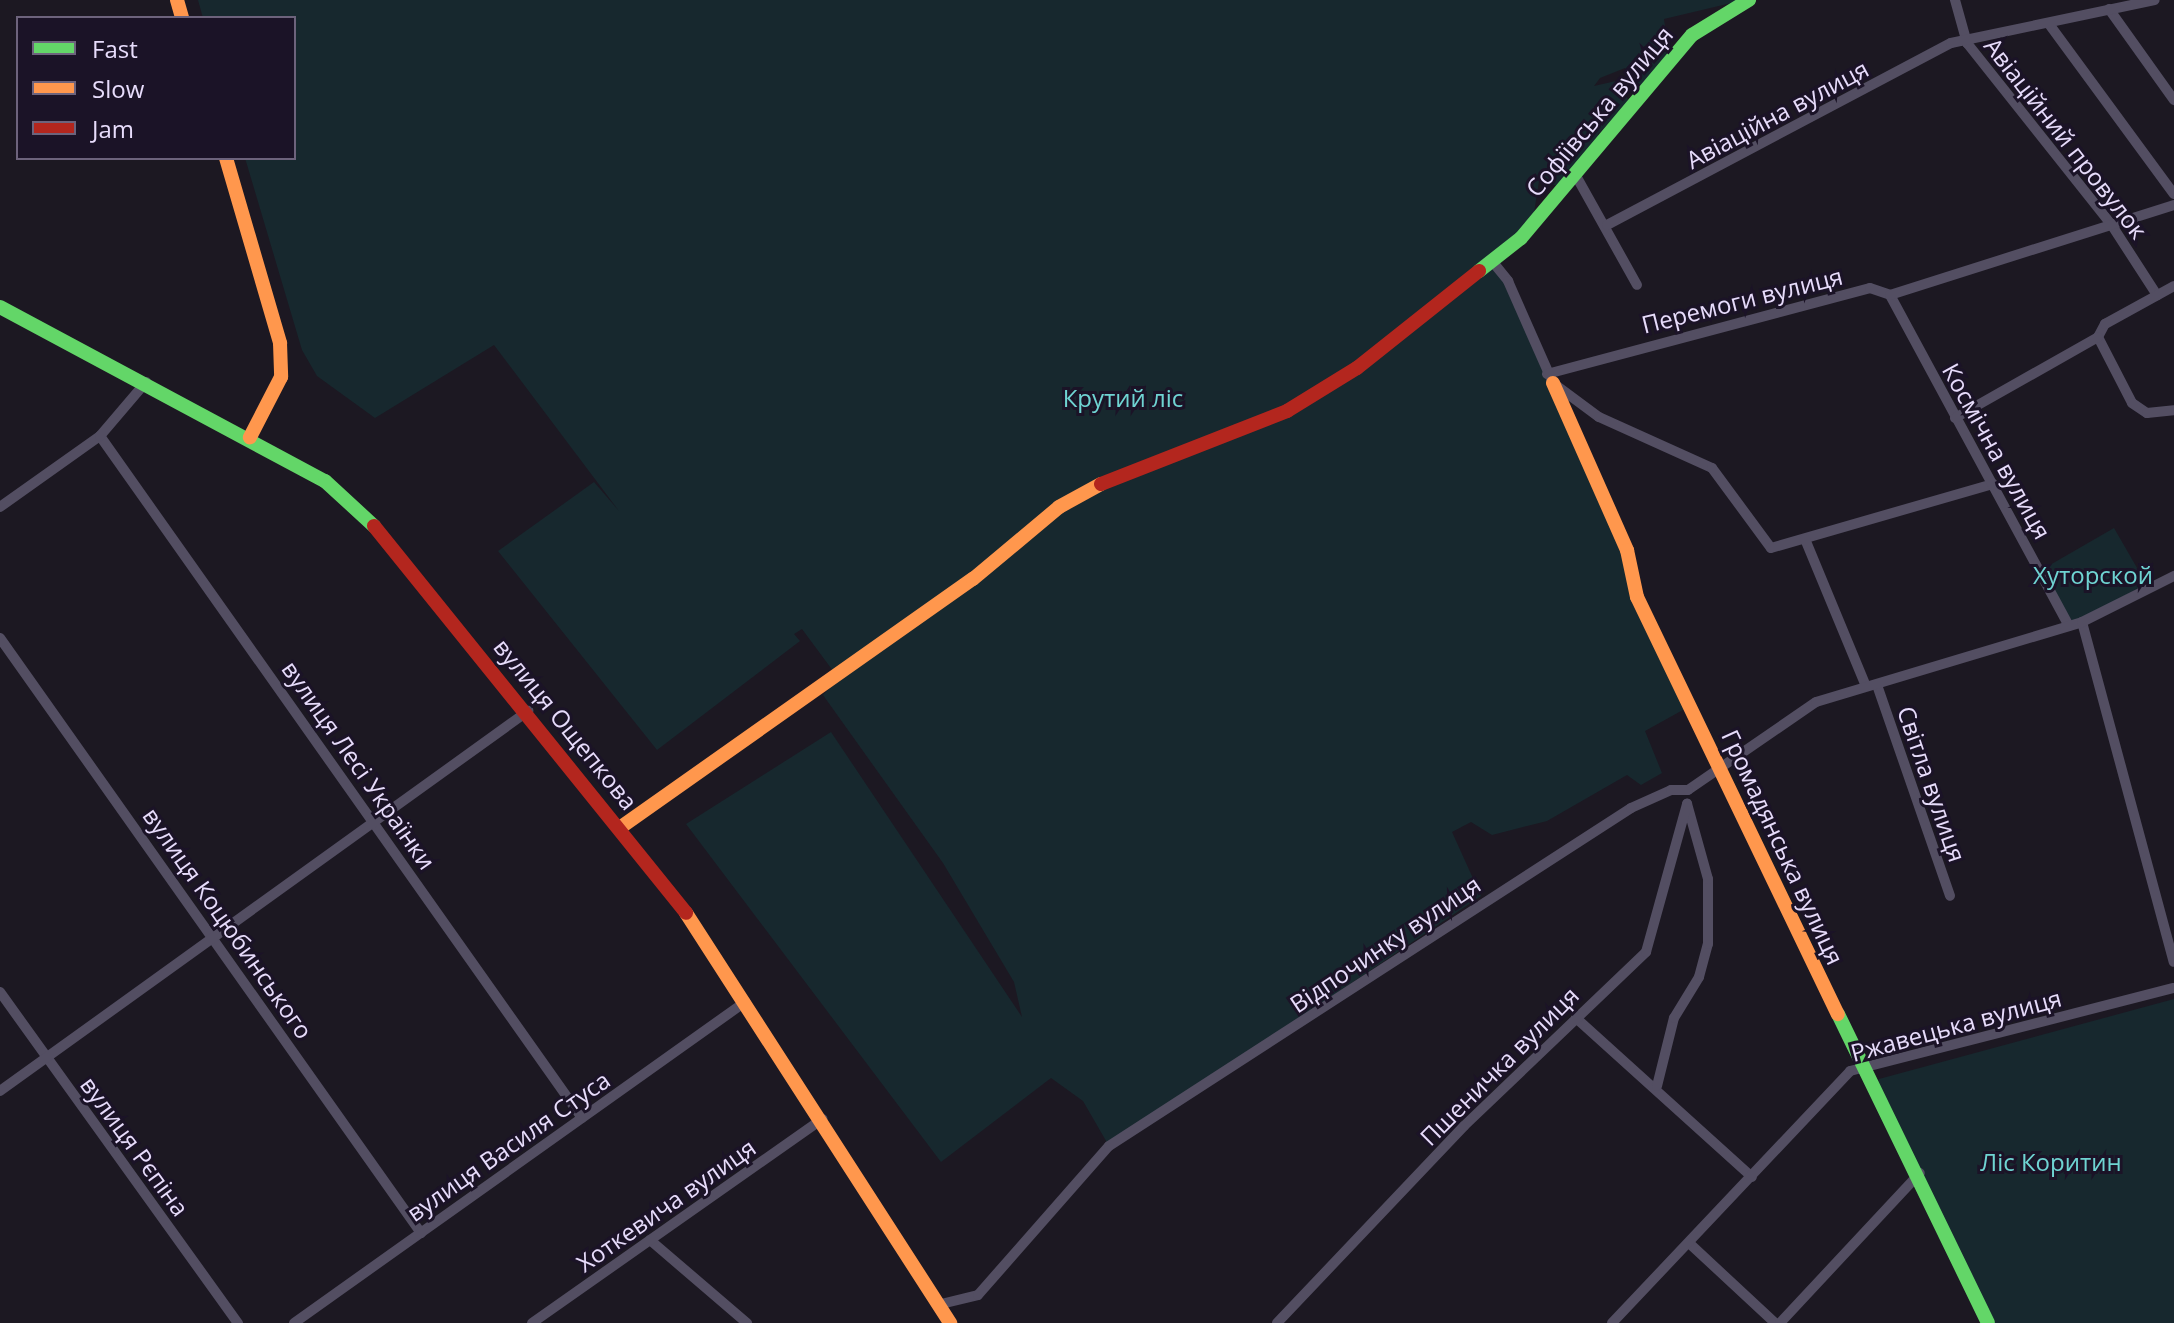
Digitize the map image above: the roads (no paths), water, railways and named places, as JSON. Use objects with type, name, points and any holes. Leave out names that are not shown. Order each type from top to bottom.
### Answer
[{"type":"main road","name":"Софіївська вулиця","points":[[621,827],[973,579],[1059,507],[1123,472],[1320,393],[1492,261],[1575,174],[1692,35],[1749,0]]},
{"type":"main road","points":[[227,160],[280,343],[281,377],[250,437]]},
{"type":"main road","name":"вулиця Ощепкова","points":[[0,307],[250,437],[353,503],[621,827],[747,1001],[950,1323]]},
{"type":"main road","name":"Громадянська вулиця","points":[[1550,378],[1627,550],[1637,597],[1724,769],[1862,1069],[1920,1173],[1988,1323]]},
{"type":"street","name":"Авіаційний провулок","points":[[1955,0],[1967,43],[2111,224],[2157,295]]},
{"type":"street","name":"Авіаційна вулиця","points":[[1607,225],[1951,43],[1967,43],[2155,0]]},
{"type":"street","points":[[2109,9],[2174,100]]},
{"type":"street","points":[[2049,24],[2174,194]]},
{"type":"street","points":[[1575,174],[1607,225],[1637,285]]},
{"type":"street","name":"Перемоги вулиця","points":[[1550,378],[1870,288],[1890,295],[2174,205]]},
{"type":"street","points":[[1492,261],[1508,281],[1550,378],[1599,417],[1712,468],[1771,548],[1993,484]]},
{"type":"street","points":[[1955,418],[2098,337],[2105,324],[2174,286]]},
{"type":"street","name":"Космічна вулиця","points":[[1890,295],[2069,626]]},
{"type":"street","points":[[2098,337],[2132,403],[2147,413],[2174,410]]},
{"type":"street","points":[[0,507],[100,436],[146,382]]},
{"type":"street","name":"вулиця Лесі Українки","points":[[100,436],[582,1118]]},
{"type":"street","name":"Світла вулиця","points":[[1805,539],[1871,686],[1950,896]]},
{"type":"street","points":[[1657,1086],[1674,1018],[1708,944],[1708,879],[1687,804],[1688,790],[1724,769],[1787,717],[1871,686],[2082,622],[2174,576]]},
{"type":"street","points":[[2082,622],[2174,962]]},
{"type":"street","name":"вулиця Коцюбинського","points":[[0,638],[216,937],[421,1233]]},
{"type":"street","points":[[0,1091],[528,711]]},
{"type":"street","name":"Відпочинку вулиця","points":[[937,1305],[978,1295],[1109,1146],[1631,808],[1688,790]]},
{"type":"street","name":"Пшеничка вулиця","points":[[1277,1323],[1576,1018],[1646,952],[1687,804]]},
{"type":"street","name":"Ржавецька вулиця","points":[[1612,1323],[1752,1177],[1830,1090],[1862,1069],[2174,988]]},
{"type":"street","name":"вулиця Рєпіна","points":[[0,992],[238,1323]]},
{"type":"street","name":"вулиця Василя Стуса","points":[[294,1323],[747,1001]]},
{"type":"street","points":[[1576,1018],[1657,1086],[1752,1177]]},
{"type":"street","name":"Хоткевича вулиця","points":[[532,1323],[822,1119]]},
{"type":"street","points":[[1689,1243],[1777,1323],[1920,1173]]},
{"type":"street","points":[[650,1240],[747,1323]]},
{"type":"park label","name":"Крутий ліс","points":[[1123,398]]},
{"type":"park label","name":"Хуторской","points":[[2093,575]]},
{"type":"park label","name":"Ліс Коритин","points":[[2051,1162]]}]
